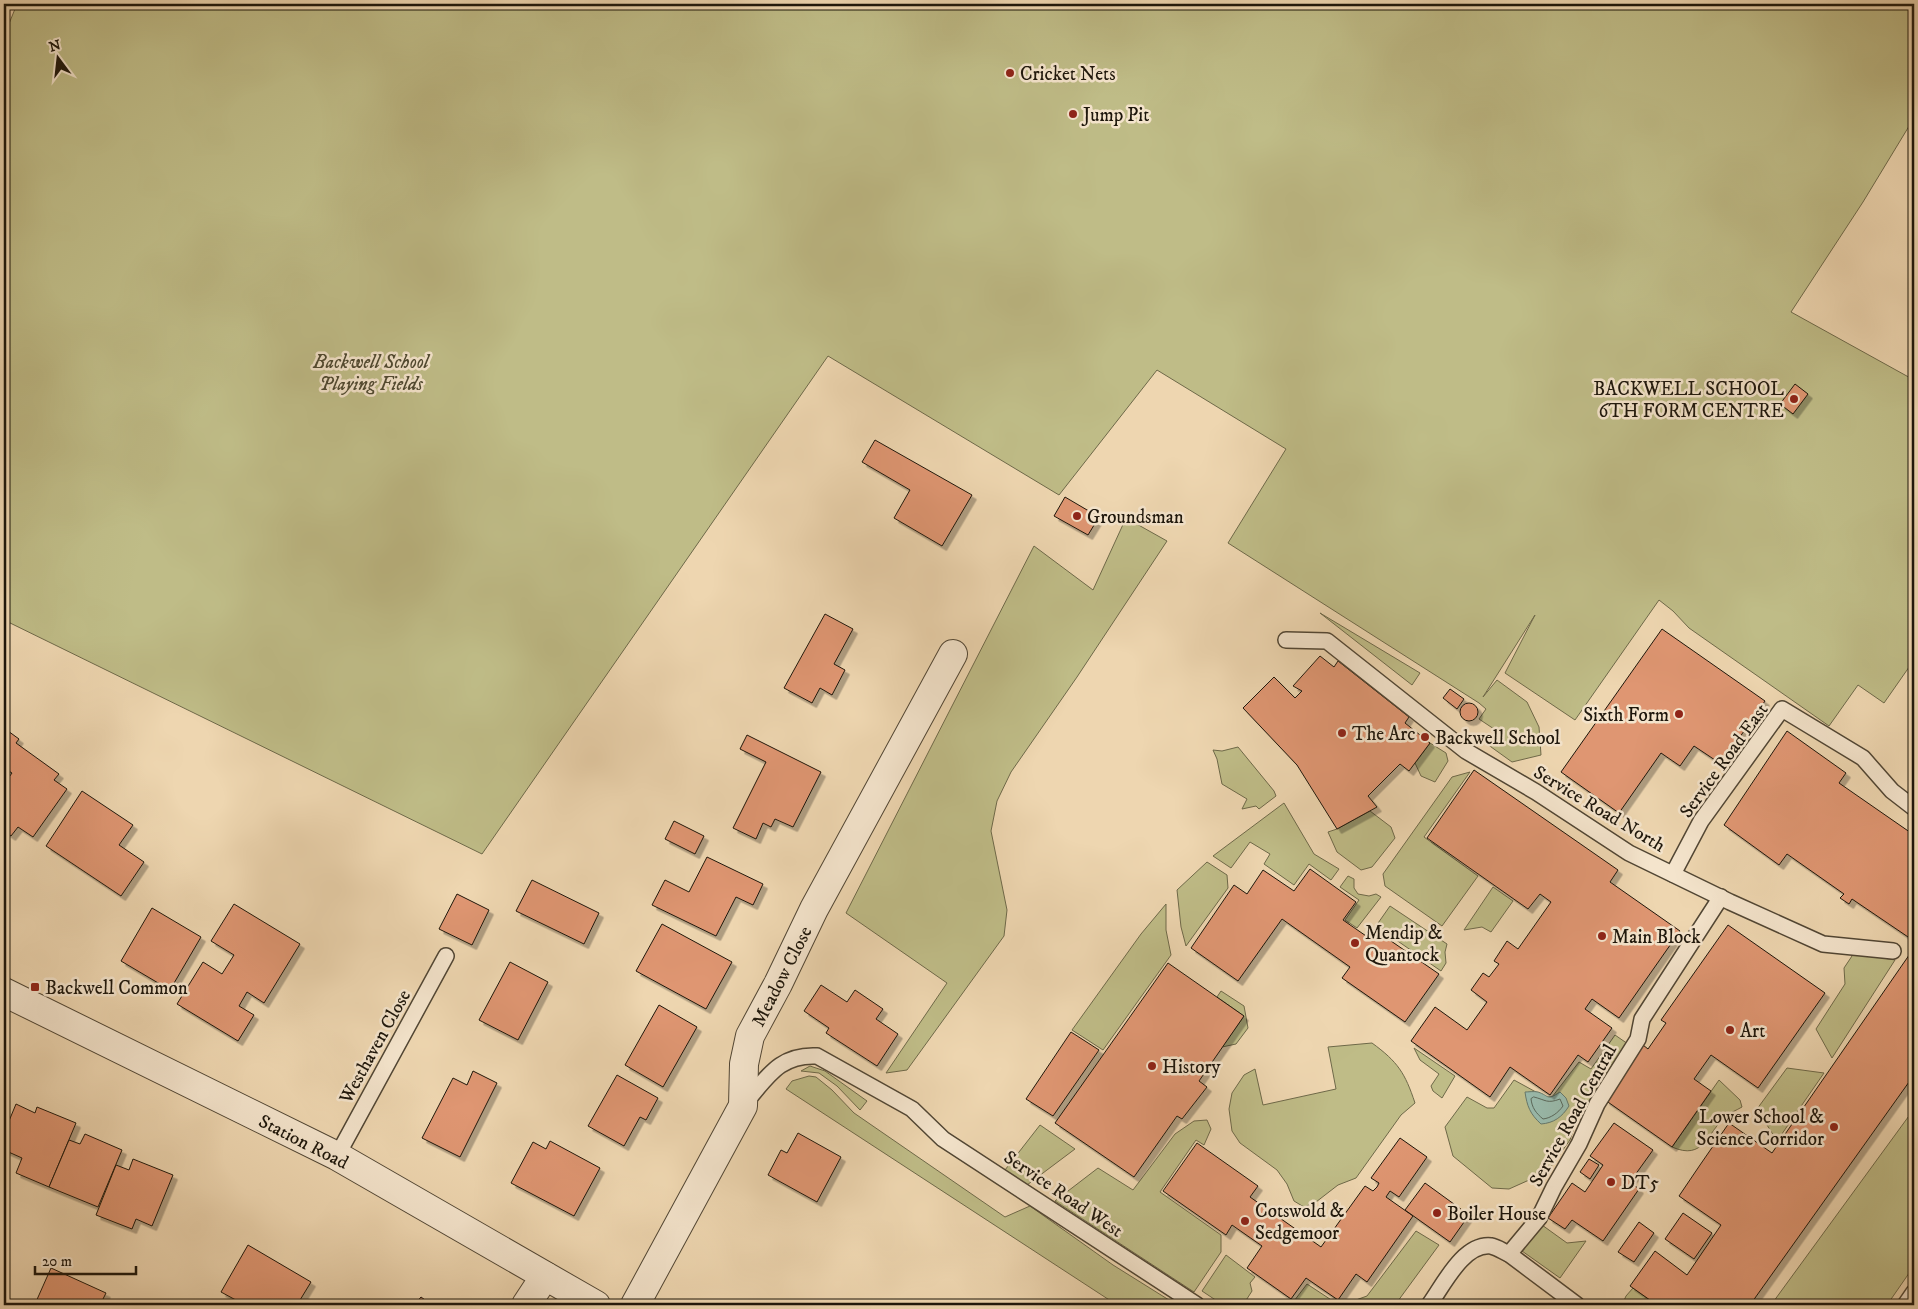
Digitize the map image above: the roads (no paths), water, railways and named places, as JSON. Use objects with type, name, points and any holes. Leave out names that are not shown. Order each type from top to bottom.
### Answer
[{"type":"street","name":"Meadow Close","points":[[635,1305],[742,1106],[744,1064],[750,1036],[778,984],[814,909],[953,654]]},
{"type":"street","name":"Station Road","points":[[4,992],[337,1156],[596,1305]]},
{"type":"street","points":[[526,1305],[545,1276]]},
{"type":"lane","name":"Service Road North","points":[[1286,640],[1327,641],[1466,751],[1536,792],[1630,853],[1721,898],[1823,944],[1893,951]]},
{"type":"lane","name":"Service Road East","points":[[1673,874],[1702,821],[1782,709],[1863,758],[1892,791],[1914,808]]},
{"type":"lane","name":"Service Road Central","points":[[1509,1254],[1539,1218],[1554,1187],[1579,1144],[1597,1104],[1638,1039],[1642,1019],[1721,898]]},
{"type":"lane","name":"Westhaven Close","points":[[337,1156],[446,956]]},
{"type":"lane","name":"Service Road West","points":[[742,1106],[776,1068],[802,1055],[817,1056],[912,1109],[943,1139],[1197,1305]]},
{"type":"lane","points":[[1428,1305],[1463,1256],[1477,1248],[1491,1246],[1509,1254],[1577,1305]]},
{"type":"lane","points":[[1905,1305],[1914,1292]]},
{"type":"water","points":[[1525,1092],[1538,1092],[1550,1097],[1560,1092],[1566,1098],[1569,1106],[1557,1119],[1541,1124],[1530,1110]]},
{"type":"place","name":"Cricket Nets","points":[[1010,73]]},
{"type":"place","name":"Jump Pit","points":[[1073,114]]},
{"type":"place","name":"BACKWELL SCHOOL 6TH FORM CENTRE","points":[[1794,399]]},
{"type":"place","name":"Groundsman","points":[[1077,516]]},
{"type":"place","name":"Sixth Form","points":[[1679,714]]},
{"type":"place","name":"The Arc","points":[[1342,733]]},
{"type":"place","name":"Backwell School","points":[[1425,737]]},
{"type":"place","name":"Main Block","points":[[1602,936]]},
{"type":"place","name":"Mendip & Quantock","points":[[1355,943]]},
{"type":"place","name":"Backwell Common","points":[[35,987]]},
{"type":"place","name":"Art","points":[[1730,1030]]},
{"type":"place","name":"History","points":[[1152,1066]]},
{"type":"place","name":"Lower School & Science Corridor","points":[[1834,1127]]},
{"type":"place","name":"DT5","points":[[1611,1182]]},
{"type":"place","name":"Boiler House","points":[[1437,1213]]},
{"type":"place","name":"Cotswold & Sedgemoor","points":[[1245,1221]]},
{"type":"park label","name":"Backwell School Playing Fields","points":[[371,372]]}]
